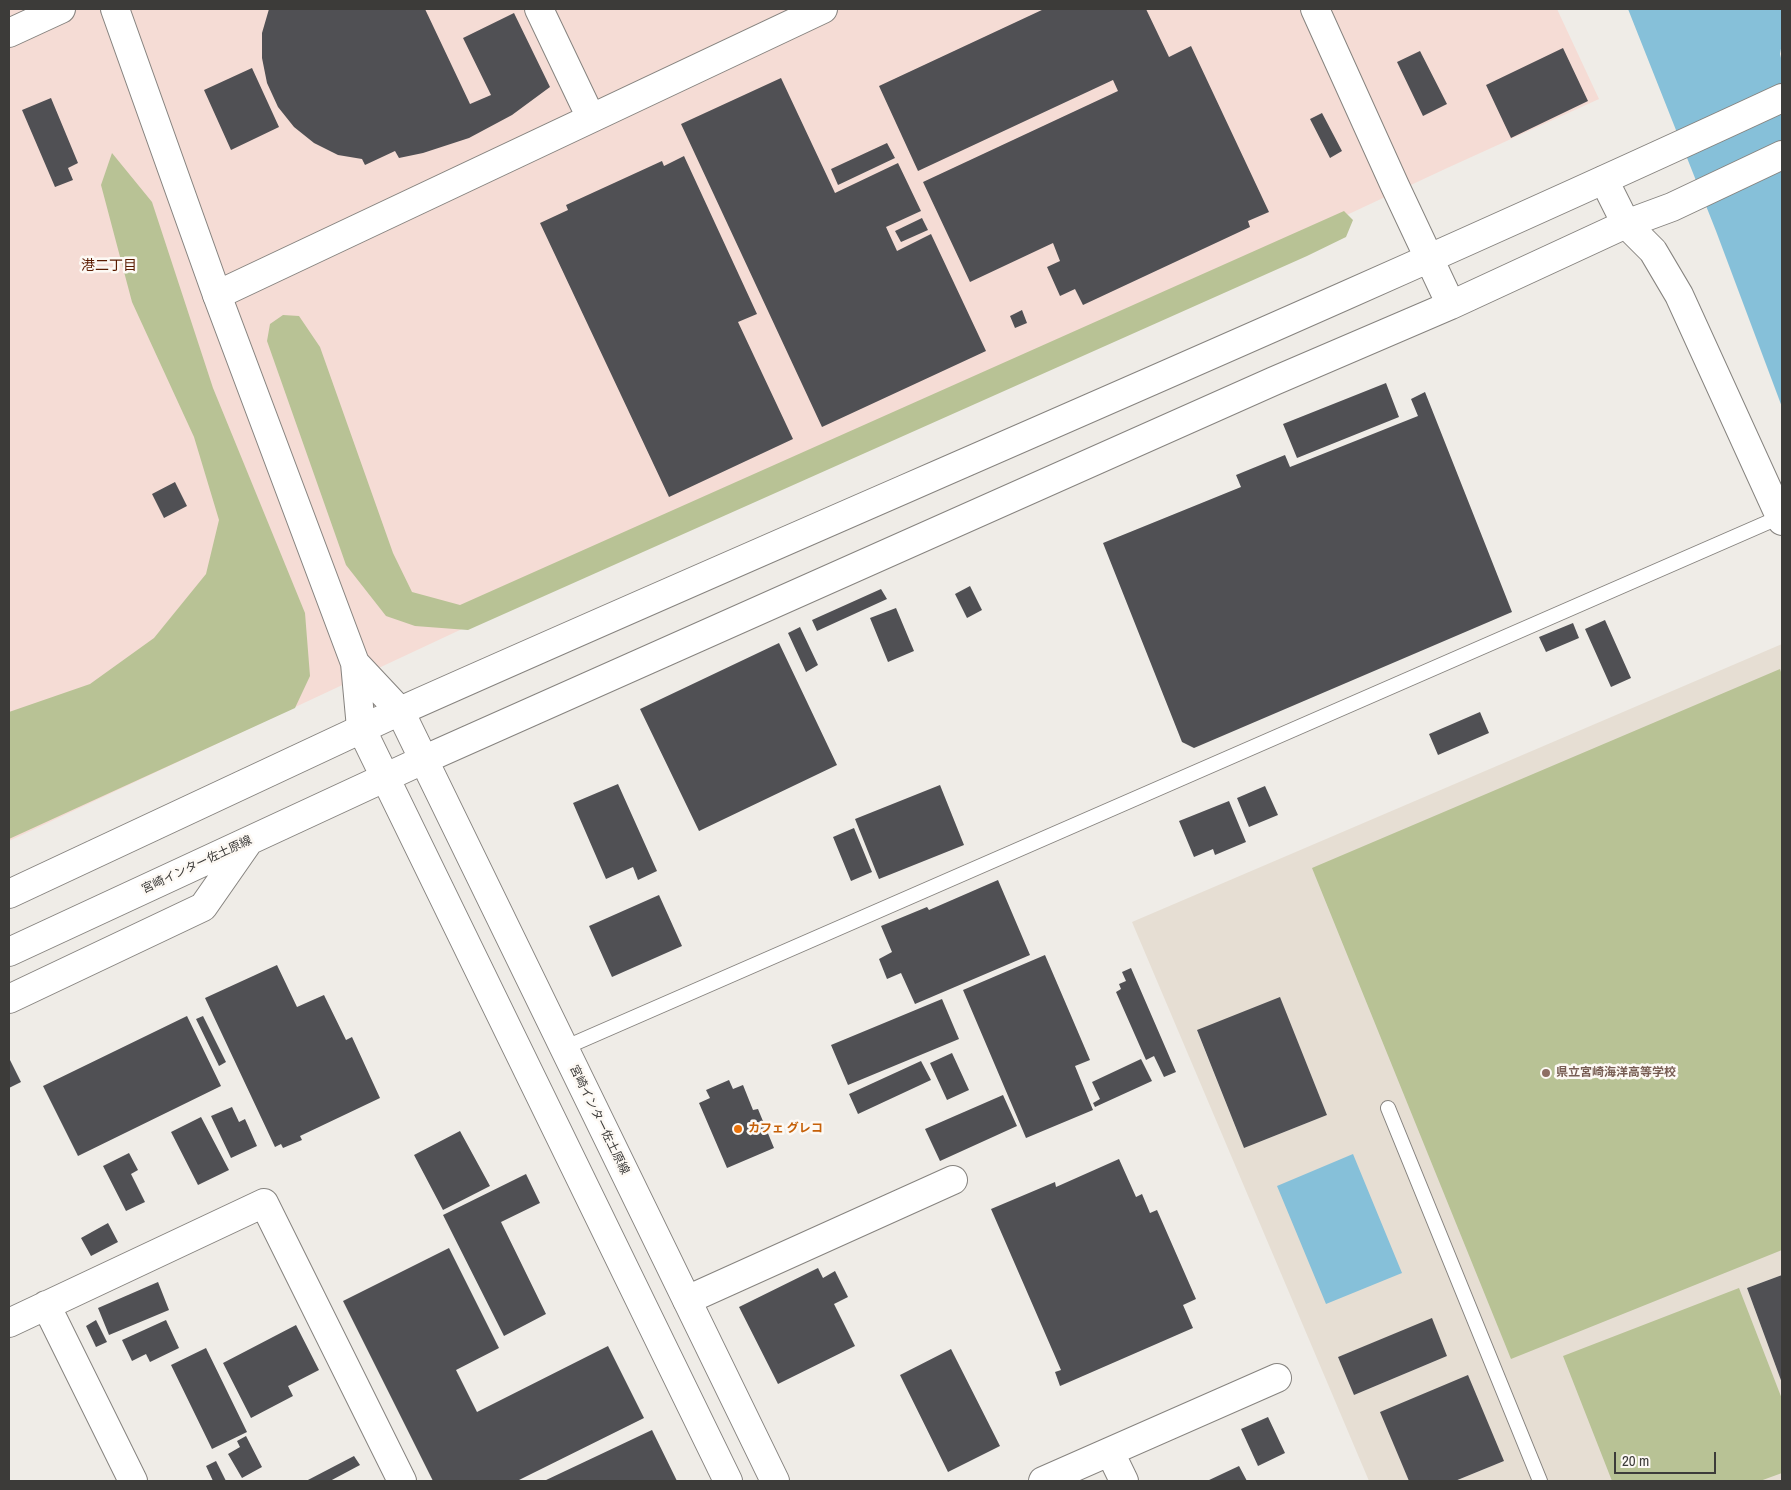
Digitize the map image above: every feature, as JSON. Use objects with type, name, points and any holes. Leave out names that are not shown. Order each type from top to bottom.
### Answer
[{"type":"street","points":[[9,33],[61,9]]},
{"type":"street","points":[[115,9],[217,295],[355,663],[361,728],[728,1481]]},
{"type":"street","points":[[539,9],[591,118]]},
{"type":"street","points":[[217,295],[823,9]]},
{"type":"street","points":[[1315,9],[1451,304]]},
{"type":"street","points":[[9,894],[361,728],[1430,259],[1782,98]]},
{"type":"street","points":[[423,760],[1451,304],[1626,224],[1672,207],[1782,155]]},
{"type":"street","points":[[1604,180],[1626,224],[1653,251],[1679,295],[1781,519]]},
{"type":"street","name":"宮崎インター佐土原線","points":[[355,663],[400,711],[775,1481]]},
{"type":"street","name":"宮崎インター佐土原線","points":[[9,952],[423,760]]},
{"type":"street","points":[[9,999],[203,906],[250,840]]},
{"type":"street","points":[[687,1300],[952,1180]]},
{"type":"street","points":[[9,1323],[264,1203],[402,1481]]},
{"type":"street","points":[[46,1305],[133,1481]]},
{"type":"street","points":[[1043,1481],[1277,1378]]},
{"type":"street","points":[[1110,1452],[1124,1481]]},
{"type":"lane","points":[[564,1048],[1781,519]]},
{"type":"lane","points":[[1388,1108],[1540,1481]]},
{"type":"shaded area","points":[[9,9],[1557,9],[1599,99],[1445,169],[9,841]]},
{"type":"shaded area","name":"県立宮崎海洋高等学校","points":[[1782,644],[1782,1275],[1747,1288],[1782,1383],[1782,1481],[1455,1481],[1504,1461],[1381,1412],[1409,1481],[1369,1481],[1132,922]],"holes":[[[1280,998],[1327,1115],[1244,1148],[1197,1031]],[[1432,1319],[1447,1356],[1354,1395],[1338,1357]]]},
{"type":"green space","points":[[112,153],[152,202],[213,388],[305,613],[310,676],[295,708],[9,839],[9,712],[90,684],[154,638],[206,574],[219,520],[194,437],[132,302],[101,185]]},
{"type":"green space","points":[[1344,211],[1353,220],[1346,237],[1307,256],[468,630],[415,626],[386,616],[346,565],[267,341],[270,324],[283,315],[299,316],[320,347],[393,553],[412,592],[460,605]]},
{"type":"green space","name":"県立宮崎海洋高等学校","points":[[1780,669],[1782,675],[1782,1250],[1511,1359],[1312,868]]},
{"type":"green space","points":[[1739,1288],[1782,1399],[1782,1473],[1760,1481],[1612,1481],[1563,1356]]},
{"type":"water","points":[[1628,9],[1782,9],[1782,43],[1780,54],[1782,62],[1782,407],[1716,231]]},
{"type":"water","points":[[1353,1154],[1402,1273],[1326,1304],[1277,1186]]},
{"type":"building","points":[[269,9],[425,9],[470,104],[491,95],[463,38],[514,13],[550,87],[512,115],[469,138],[423,153],[399,158],[395,151],[365,165],[362,159],[338,155],[314,143],[294,127],[278,107],[267,83],[262,58],[262,33]]},
{"type":"building","points":[[1044,9],[1146,9],[1169,57],[1191,46],[1269,212],[1248,221],[1250,227],[1083,305],[1075,289],[1060,296],[1047,267],[1060,261],[1053,243],[970,282],[923,182],[1118,91],[1113,80],[918,171],[879,86]]},
{"type":"building","points":[[1563,48],[1588,101],[1511,138],[1486,85]]},
{"type":"building","points":[[1420,51],[1447,104],[1423,116],[1397,62]]},
{"type":"building","points":[[252,68],[279,127],[231,150],[204,90]]},
{"type":"building","points":[[781,78],[835,193],[898,163],[921,211],[886,227],[897,251],[931,234],[986,351],[822,427],[681,124]]},
{"type":"building","points":[[51,98],[78,163],[68,168],[73,180],[55,187],[22,110]]},
{"type":"building","points":[[1322,113],[1342,151],[1330,158],[1310,119]]},
{"type":"building","points":[[887,143],[895,158],[838,185],[831,169]]},
{"type":"building","points":[[684,156],[757,314],[738,322],[793,439],[669,497],[540,223],[568,210],[566,205],[662,161],[664,166]]},
{"type":"building","points":[[922,218],[928,230],[901,242],[895,231]]},
{"type":"building","points":[[1022,310],[1027,323],[1015,328],[1010,316]]},
{"type":"building","points":[[1386,383],[1399,417],[1297,458],[1283,424]]},
{"type":"building","points":[[1425,392],[1512,612],[1194,748],[1182,742],[1103,543],[1241,487],[1236,475],[1285,455],[1290,467],[1418,416],[1411,399]]},
{"type":"building","points":[[175,482],[187,506],[164,518],[152,494]]},
{"type":"building","points":[[970,586],[982,610],[967,618],[955,594]]},
{"type":"building","points":[[881,589],[887,599],[817,631],[812,620]]},
{"type":"building","points":[[896,608],[914,651],[888,662],[870,618]]},
{"type":"building","points":[[1605,620],[1631,678],[1611,687],[1585,629]]},
{"type":"building","points":[[1573,623],[1579,638],[1546,652],[1539,637]]},
{"type":"building","points":[[800,627],[818,665],[806,672],[788,633]]},
{"type":"building","points":[[779,643],[837,765],[699,831],[640,709]]},
{"type":"building","points":[[1480,712],[1489,733],[1438,755],[1429,734]]},
{"type":"building","points":[[618,784],[657,871],[638,880],[633,867],[606,879],[573,803]]},
{"type":"building","points":[[940,785],[964,845],[879,879],[855,819]]},
{"type":"building","points":[[1265,786],[1278,815],[1249,827],[1237,798]]},
{"type":"building","points":[[1229,801],[1246,842],[1215,855],[1213,849],[1194,857],[1179,821]]},
{"type":"building","points":[[854,828],[872,872],[851,881],[833,837]]},
{"type":"building","points":[[998,880],[1030,955],[915,1004],[901,973],[887,979],[879,959],[892,952],[881,926],[927,907],[929,910]]},
{"type":"building","points":[[659,895],[682,946],[612,977],[589,926]]},
{"type":"building","points":[[1045,955],[1090,1060],[1075,1066],[1093,1110],[1026,1138],[963,990]]},
{"type":"building","points":[[277,965],[297,1007],[324,995],[346,1040],[352,1037],[380,1098],[300,1136],[302,1140],[283,1148],[281,1144],[275,1147],[205,998]]},
{"type":"building","points":[[1131,968],[1176,1072],[1164,1077],[1154,1056],[1146,1060],[1116,992],[1121,989],[1119,984],[1126,981],[1122,972]]},
{"type":"building","points":[[1280,997],[1327,1115],[1244,1148],[1197,1030]]},
{"type":"building","points":[[942,999],[959,1039],[848,1085],[831,1045]]},
{"type":"building","points":[[187,1016],[221,1086],[78,1156],[43,1086]]},
{"type":"building","points":[[203,1016],[226,1062],[219,1066],[196,1019]]},
{"type":"building","points":[[952,1053],[969,1090],[947,1100],[930,1063]]},
{"type":"building","points":[[9,1058],[21,1082],[9,1088]]},
{"type":"building","points":[[1141,1059],[1152,1081],[1095,1107],[1093,1103],[1100,1099],[1092,1082]]},
{"type":"building","points":[[921,1061],[931,1080],[858,1114],[849,1094]]},
{"type":"building","name":"カフェ グレコ","points":[[729,1080],[733,1089],[743,1085],[753,1110],[758,1109],[774,1148],[727,1168],[699,1103],[710,1098],[706,1090]]},
{"type":"building","points":[[1003,1095],[1017,1126],[940,1161],[925,1129]]},
{"type":"building","points":[[232,1107],[239,1122],[245,1119],[257,1146],[231,1158],[211,1116]]},
{"type":"building","points":[[201,1117],[229,1170],[198,1185],[171,1132]]},
{"type":"building","points":[[460,1131],[490,1186],[443,1210],[414,1155]]},
{"type":"building","points":[[129,1153],[138,1170],[131,1174],[145,1202],[126,1211],[103,1166]]},
{"type":"building","points":[[1119,1159],[1136,1197],[1142,1194],[1150,1213],[1157,1210],[1196,1299],[1183,1305],[1193,1328],[1060,1386],[1055,1372],[1061,1370],[991,1209],[1055,1182],[1056,1187]]},
{"type":"building","points":[[526,1174],[540,1203],[501,1222],[546,1314],[504,1336],[443,1215]]},
{"type":"building","points":[[108,1223],[118,1242],[91,1256],[81,1238]]},
{"type":"building","points":[[449,1248],[499,1348],[456,1370],[477,1412],[608,1346],[644,1418],[517,1481],[433,1481],[343,1301]]},
{"type":"building","points":[[818,1268],[823,1278],[835,1271],[848,1297],[834,1304],[855,1346],[778,1384],[739,1307]]},
{"type":"building","points":[[1782,1275],[1782,1383],[1747,1288]]},
{"type":"building","points":[[158,1282],[169,1310],[109,1335],[98,1308]]},
{"type":"building","points":[[1432,1318],[1447,1356],[1354,1395],[1338,1357]]},
{"type":"building","points":[[96,1320],[107,1342],[96,1347],[86,1326]]},
{"type":"building","points":[[166,1320],[179,1348],[150,1362],[146,1354],[132,1361],[122,1340]]},
{"type":"building","points":[[296,1325],[319,1370],[288,1386],[293,1396],[251,1418],[223,1363]]},
{"type":"building","points":[[206,1348],[247,1432],[212,1449],[171,1365]]},
{"type":"building","points":[[951,1349],[1000,1446],[948,1472],[900,1375]]},
{"type":"building","points":[[1468,1375],[1504,1461],[1455,1481],[1409,1481],[1380,1412]]},
{"type":"building","points":[[1268,1417],[1285,1453],[1258,1466],[1241,1429]]},
{"type":"building","points":[[652,1430],[677,1481],[544,1481]]},
{"type":"building","points":[[246,1436],[262,1467],[242,1478],[228,1454],[240,1447],[237,1441]]},
{"type":"building","points":[[354,1456],[360,1465],[330,1481],[306,1481]]},
{"type":"building","points":[[216,1461],[226,1481],[213,1481],[206,1466]]},
{"type":"building","points":[[1239,1466],[1247,1481],[1207,1481]]},
{"type":"place","name":"県立宮崎海洋高等学校","points":[[1546,1073]]},
{"type":"place","name":"カフェ グレコ","points":[[738,1129]]},
{"type":"district","name":"港二丁目","points":[[109,266]]}]
